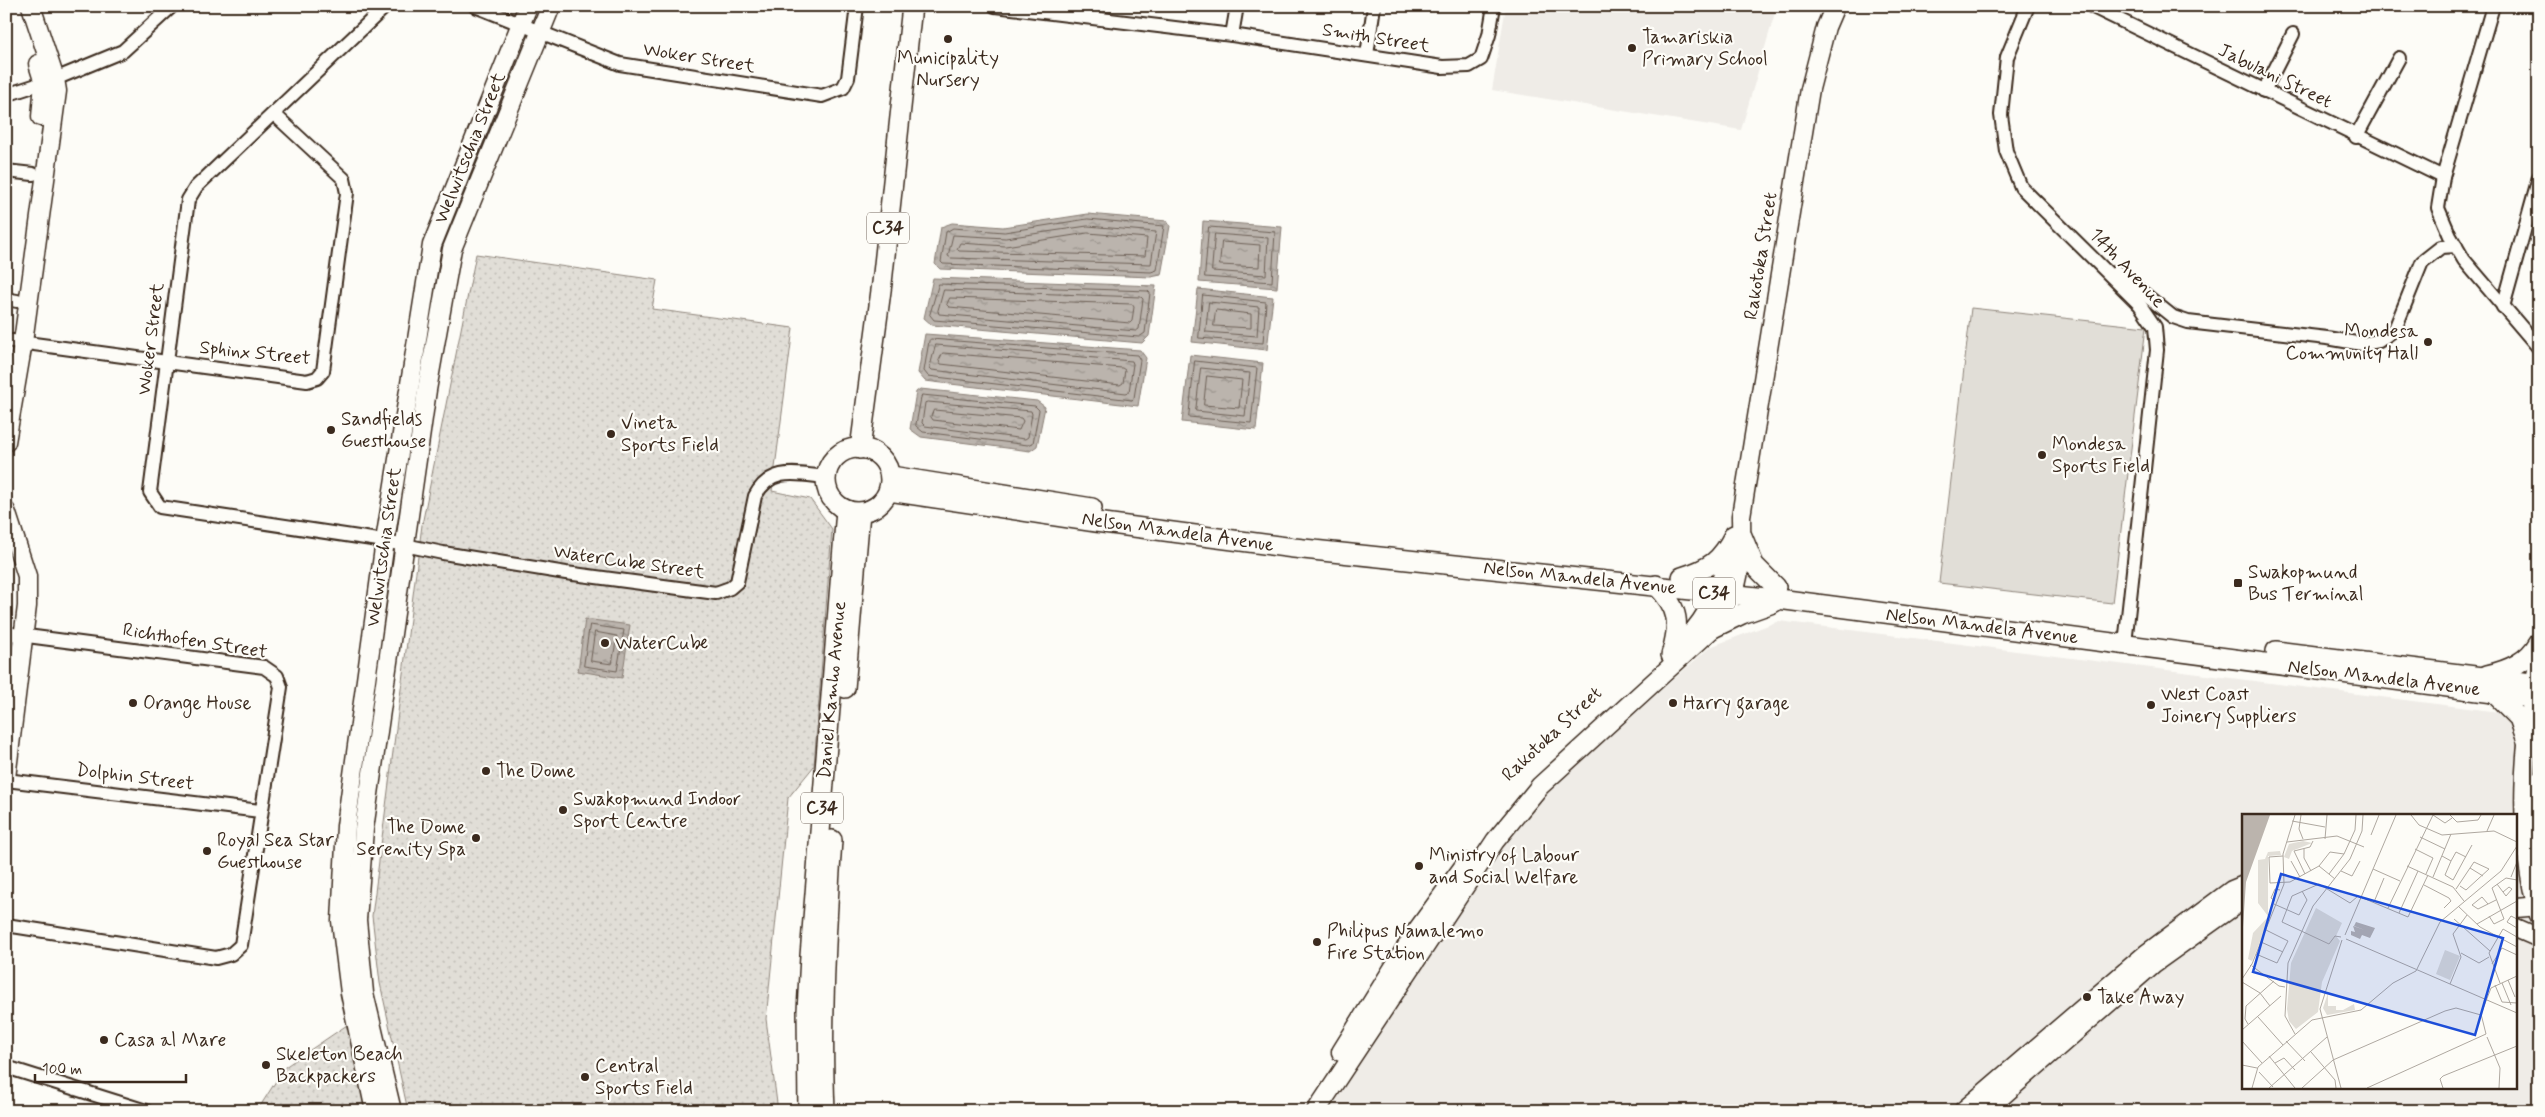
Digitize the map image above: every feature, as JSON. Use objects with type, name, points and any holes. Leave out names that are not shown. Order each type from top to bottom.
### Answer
[{"type":"main road","name":"C34","points":[[860,449],[882,283],[912,6]]},
{"type":"main road","points":[[852,449],[860,449],[868,450],[881,457],[890,484],[878,506],[853,511],[831,498],[826,477],[836,457],[852,449]]},
{"type":"main road","name":"Nelson Mandela Avenue","points":[[890,484],[1471,556],[1682,577],[1728,588]]},
{"type":"main road","name":"Nelson Mandela Avenue","points":[[890,484],[1096,522],[1294,548],[1656,585],[1728,588],[1781,594],[2126,638],[2481,677],[2536,692]]},
{"type":"main road","name":"Daniel Kamho Avenue","points":[[808,1111],[807,1011],[810,956],[853,511]]},
{"type":"main road","name":"Daniel Kamho Avenue","points":[[825,1111],[823,1059],[831,857],[853,511]]},
{"type":"main road","points":[[1682,577],[1713,564],[1723,556],[1738,535],[1754,565],[1781,594],[1713,628]]},
{"type":"main road","points":[[1656,585],[1672,603],[1677,618],[1678,632],[1671,655]]},
{"type":"main road","name":"Nelson Mandela Avenue","points":[[2126,638],[2493,692],[2536,692]]},
{"type":"main road","points":[[2481,677],[2516,666],[2539,642]]},
{"type":"main road","points":[[2493,692],[2519,718],[2528,744]]},
{"type":"street","points":[[6,442],[17,342],[57,91],[50,81],[18,6]]},
{"type":"street","points":[[6,375],[17,342],[12,300],[50,81],[31,6]]},
{"type":"street","points":[[6,95],[50,81],[123,51],[172,6]]},
{"type":"street","name":"Woker Street","points":[[386,6],[196,187],[188,200],[150,492],[160,507],[385,541],[407,546]]},
{"type":"street","name":"Woker Street","points":[[475,6],[620,64],[822,96],[832,94],[843,88],[848,78],[858,6]]},
{"type":"street","name":"Welwitschia Street","points":[[375,1111],[348,985],[341,921],[346,826],[385,541],[432,245],[528,6]]},
{"type":"street","name":"Welwitschia Street","points":[[392,1111],[364,993],[357,920],[364,829],[407,546],[427,390],[452,249],[551,6]]},
{"type":"street","name":"Smith Street","points":[[995,6],[1074,11],[1442,67],[1469,66],[1481,60],[1489,35],[1494,6]]},
{"type":"street","points":[[1232,35],[1237,6]]},
{"type":"street","points":[[1367,55],[1374,6]]},
{"type":"street","name":"Rakotoka Street","points":[[1316,1111],[1495,840],[1517,813],[1540,786],[1725,615],[1810,89],[1826,27],[1835,6]]},
{"type":"street","name":"14th Avenue","points":[[2028,6],[2007,57],[2001,116],[2006,151],[2021,188],[2140,305],[2155,326],[2158,350],[2126,638]]},
{"type":"street","name":"Jabulani Street","points":[[2091,6],[2443,177]]},
{"type":"street","points":[[2493,6],[2443,177],[2438,208],[2464,260],[2539,348]]},
{"type":"street","points":[[2264,91],[2293,34]]},
{"type":"street","points":[[2356,136],[2399,58]]},
{"type":"street","name":"Sphinx Street","points":[[17,342],[307,381],[317,378],[323,371],[347,193],[344,179],[274,114]]},
{"type":"street","points":[[6,171],[33,174]]},
{"type":"street","points":[[2503,307],[2539,177]]},
{"type":"street","points":[[2075,240],[2173,317],[2188,322],[2327,338],[2362,344],[2379,341],[2395,329],[2416,282],[2422,262],[2441,247],[2456,246]]},
{"type":"street","name":"WaterCube Street","points":[[407,546],[566,573],[716,593],[730,588],[737,582],[755,496],[761,485],[773,477],[788,473],[826,477]]},
{"type":"street","points":[[6,511],[27,576],[27,606],[6,683]]},
{"type":"street","points":[[6,545],[17,577],[16,606],[18,634],[6,779]]},
{"type":"street","name":"Rakotoka Street","points":[[1302,1111],[1415,933],[1513,800],[1538,773],[1671,655],[1690,636],[1728,588]]},
{"type":"street","name":"Richthofen Street","points":[[6,925],[216,958],[231,954],[241,945],[260,811],[281,688],[277,676],[264,668],[18,634]]},
{"type":"street","points":[[2518,907],[2533,900],[2524,840],[2528,744],[2539,658]]},
{"type":"street","name":"Dolphin Street","points":[[6,779],[260,811]]},
{"type":"street","points":[[2539,781],[2539,826]]},
{"type":"street","points":[[2518,853],[2524,840]]},
{"type":"street","points":[[1963,1111],[2079,1009],[2146,954],[2232,890],[2242,886]]},
{"type":"street","points":[[1984,1111],[2153,964],[2242,900]]},
{"type":"street","points":[[2518,929],[2539,938]]},
{"type":"street","points":[[6,1066],[146,1111]]},
{"type":"shaded area","name":"Tamariskia Primary School","points":[[1506,6],[1777,6],[1741,130],[1492,90]]},
{"type":"shaded area","points":[[476,254],[657,280],[652,309],[793,328],[772,491],[810,499],[832,529],[814,766],[788,798],[766,1019],[778,1111],[408,1111],[380,983],[372,916],[422,525]]},
{"type":"shaded area","name":"Mondesa Sports Field","points":[[1971,308],[2146,327],[2112,603],[1939,583]]},
{"type":"shaded area","points":[[1779,621],[2539,717],[2539,1111],[1329,1111],[1462,903],[1539,799],[1710,647]]},
{"type":"shaded area","points":[[350,1023],[370,1111],[257,1111],[285,1067]]},
{"type":"water","points":[[1088,214],[1167,221],[1170,226],[1161,275],[1151,277],[940,269],[935,264],[941,227],[952,223],[1003,227]]},
{"type":"water","points":[[1203,221],[1282,227],[1277,288],[1199,282]]},
{"type":"water","points":[[933,278],[1156,286],[1149,336],[1142,343],[932,325],[924,318]]},
{"type":"water","points":[[1198,289],[1273,297],[1267,350],[1192,342]]},
{"type":"water","points":[[925,334],[1140,350],[1146,358],[1138,406],[925,381],[918,373]]},
{"type":"water","points":[[1190,355],[1263,363],[1256,430],[1182,422]]},
{"type":"water","points":[[920,389],[1037,401],[1045,407],[1037,446],[1030,451],[921,437],[910,429],[916,392]]},
{"type":"water","points":[[585,619],[630,625],[622,678],[578,671]]},
{"type":"place","name":"Municipality Nursery","points":[[948,39]]},
{"type":"place","name":"Tamariskia Primary School","points":[[1632,48]]},
{"type":"place","name":"Mondesa Community Hall","points":[[2428,342]]},
{"type":"place","name":"Sandfields Guesthouse","points":[[331,430]]},
{"type":"place","name":"Vineta Sports Field","points":[[611,434]]},
{"type":"place","name":"Mondesa Sports Field","points":[[2042,455]]},
{"type":"place","name":"Swakopmund Bus Terminal","points":[[2238,583]]},
{"type":"place","name":"WaterCube","points":[[605,643]]},
{"type":"place","name":"Orange House","points":[[133,703]]},
{"type":"place","name":"Harry garage","points":[[1673,703]]},
{"type":"place","name":"West Coast Joinery Suppliers","points":[[2151,705]]},
{"type":"place","name":"The Dome","points":[[486,771]]},
{"type":"place","name":"Swakopmund Indoor Sport Centre","points":[[563,810]]},
{"type":"place","name":"The Dome Serenity Spa","points":[[476,838]]},
{"type":"place","name":"Royal Sea Star Guesthouse","points":[[207,851]]},
{"type":"place","name":"Ministry of Labour and Social Welfare","points":[[1419,866]]},
{"type":"place","name":"Philipus Namalemo Fire Station","points":[[1317,942]]},
{"type":"place","name":"Take Away","points":[[2087,997]]},
{"type":"place","name":"Casa al Mare","points":[[104,1040]]},
{"type":"place","name":"Skeleton Beach Backpackers","points":[[266,1065]]},
{"type":"place","name":"Central Sports Field","points":[[585,1077]]}]
